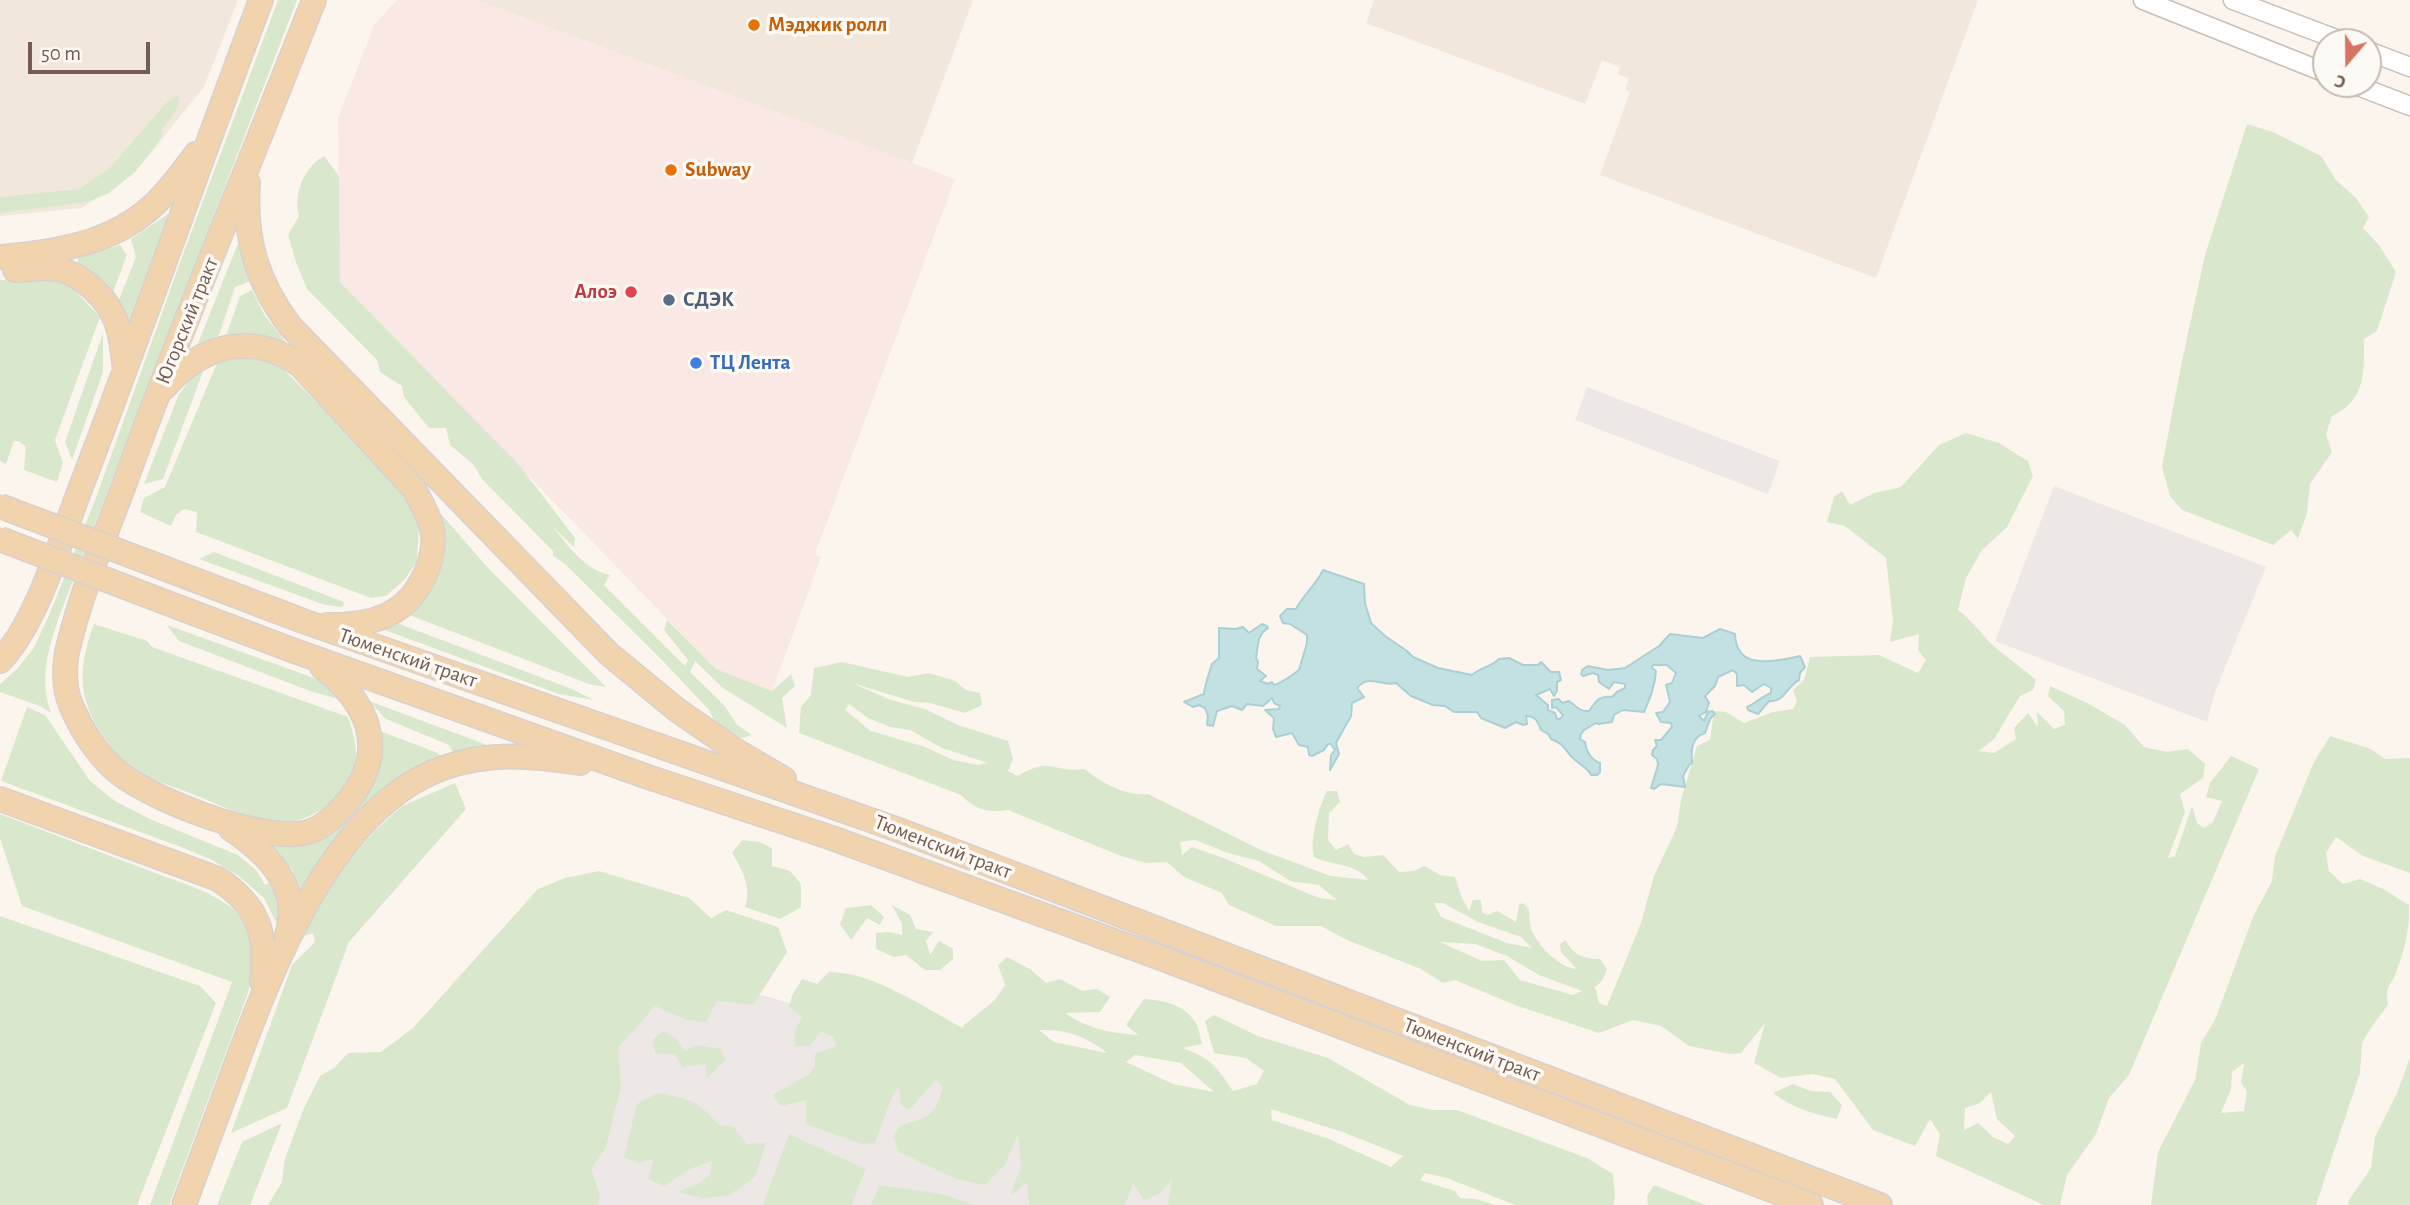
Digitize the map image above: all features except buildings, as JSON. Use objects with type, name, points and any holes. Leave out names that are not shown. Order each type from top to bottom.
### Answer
[{"type":"main road","name":"Югорский тракт","points":[[0,661],[26,626],[126,372],[221,104],[261,0]]},
{"type":"main road","name":"Югорский тракт","points":[[220,821],[138,785],[114,769],[96,749],[70,703],[65,672],[68,645],[157,396],[314,0]]},
{"type":"main road","points":[[0,257],[61,251],[130,224],[165,194],[197,153],[221,104]]},
{"type":"main road","points":[[250,164],[246,205],[254,261],[272,302],[290,327],[609,654],[638,680],[738,752],[794,785],[896,829]]},
{"type":"main road","points":[[0,271],[51,268],[71,274],[89,285],[112,312],[119,329],[126,372]]},
{"type":"main road","points":[[157,396],[189,363],[217,349],[235,345],[261,347],[285,355],[299,365],[414,489],[433,531],[432,555],[416,591],[388,616],[370,621],[347,625],[303,621]]},
{"type":"main road","name":"Тюменский тракт","points":[[0,506],[303,621],[896,829],[1880,1205]]},
{"type":"main road","name":"Тюменский тракт","points":[[0,540],[292,650],[648,777],[832,838],[1145,953],[1811,1205]]},
{"type":"main road","points":[[220,821],[251,830],[304,833],[320,827],[339,813],[359,787],[369,767],[371,742],[368,726],[357,702],[346,687],[323,667],[292,650]]},
{"type":"main road","points":[[184,1205],[261,999],[281,954],[326,872],[349,839],[384,804],[409,786],[442,769],[479,759],[509,755],[581,763],[648,777]]},
{"type":"main road","points":[[0,799],[218,879],[233,889],[246,901],[261,928],[265,955],[261,999]]},
{"type":"main road","points":[[220,821],[268,858],[284,881],[290,900],[290,924],[281,954]]},
{"type":"street","points":[[2143,0],[2312,68]]},
{"type":"street","points":[[2233,0],[2312,30]]},
{"type":"street","points":[[2382,56],[2410,67]]},
{"type":"street","points":[[2382,95],[2410,106]]},
{"type":"shaded area","points":[[0,0],[238,0],[204,87],[136,171],[82,208],[0,216]]},
{"type":"shaded area","points":[[397,0],[476,0],[955,179],[815,554],[821,557],[772,691],[716,669],[340,282],[338,119],[374,25]]},
{"type":"shaded area","points":[[476,0],[973,0],[912,163]]},
{"type":"shaded area","points":[[1374,0],[1978,0],[1876,278],[1600,175],[1630,92],[1625,90],[1629,78],[1618,74],[1620,67],[1602,60],[1585,104],[1366,23]]},
{"type":"shaded area","points":[[1587,387],[1780,461],[1768,494],[1575,420]]},
{"type":"shaded area","points":[[2054,486],[2266,567],[2214,695],[2207,722],[1995,641]]},
{"type":"shaded area","points":[[636,962],[776,999],[1235,1131],[1224,1205],[543,1205]]},
{"type":"green space","points":[[278,0],[297,0],[55,629],[45,676],[51,713],[40,706],[0,692],[0,684],[33,649],[50,613],[97,495]]},
{"type":"green space","points":[[179,95],[178,107],[163,128],[161,138],[135,172],[109,193],[87,202],[0,213],[0,197],[79,189],[109,169],[166,103]]},
{"type":"green space","points":[[2247,124],[2273,132],[2321,156],[2336,180],[2356,198],[2369,217],[2363,228],[2379,245],[2396,272],[2377,331],[2364,339],[2363,374],[2357,394],[2332,416],[2326,434],[2332,452],[2310,484],[2307,513],[2298,539],[2291,530],[2273,545],[2182,510],[2170,496],[2162,467],[2205,255]]},
{"type":"green space","points":[[324,156],[339,176],[340,282],[519,465],[575,538],[574,547],[552,526],[564,541],[592,568],[610,575],[604,585],[685,666],[688,660],[664,630],[667,620],[716,669],[772,691],[791,674],[795,686],[782,698],[787,728],[723,688],[695,661],[690,672],[724,705],[737,725],[752,735],[742,738],[718,728],[709,710],[662,660],[565,564],[553,556],[553,551],[482,479],[473,464],[450,445],[446,428],[429,428],[404,397],[402,386],[380,372],[377,360],[307,289],[288,235],[299,216],[298,199],[302,182],[311,167]]},
{"type":"green space","points":[[168,214],[129,324],[118,302],[136,257],[131,239]]},
{"type":"green space","points":[[241,236],[253,280],[235,287],[219,335],[197,346]]},
{"type":"green space","points":[[120,245],[127,255],[112,295],[95,276],[78,263],[78,258]]},
{"type":"green space","points":[[47,278],[68,283],[100,317],[55,440],[63,463],[57,482],[24,470],[26,447],[19,441],[14,441],[6,464],[0,461],[0,280]]},
{"type":"green space","points":[[252,290],[265,316],[287,344],[240,333],[226,336],[240,296]]},
{"type":"green space","points":[[103,333],[103,372],[72,460],[65,442]]},
{"type":"green space","points":[[247,357],[266,360],[283,369],[408,493],[419,525],[417,561],[405,579],[386,596],[371,598],[196,532],[197,512],[184,509],[176,515],[171,526],[140,512],[144,498],[165,487],[217,363]]},
{"type":"green space","points":[[204,369],[163,479],[144,484],[179,394],[190,380]]},
{"type":"green space","points":[[1966,433],[1999,443],[2028,461],[2033,476],[2007,527],[1982,550],[1966,578],[1958,610],[1995,647],[2036,680],[2033,690],[2020,696],[1994,739],[1979,751],[1994,753],[2016,739],[2014,728],[2028,713],[2038,727],[2037,712],[2054,729],[2065,725],[2064,711],[2048,696],[2050,686],[2125,725],[2144,747],[2167,752],[2188,749],[2205,764],[2203,778],[2180,794],[2185,812],[2168,858],[2175,856],[2192,806],[2197,823],[2204,828],[2213,822],[2222,801],[2206,797],[2210,783],[2231,756],[2259,769],[2129,1075],[2109,1098],[2096,1134],[2067,1175],[2060,1205],[2044,1205],[1936,1156],[1940,1134],[1930,1119],[1915,1146],[1873,1130],[1835,1079],[1813,1074],[1781,1078],[1754,1063],[1765,1023],[1741,1053],[1730,1054],[1689,1046],[1661,1026],[1633,1020],[1599,1033],[1515,1005],[1455,980],[1443,983],[1421,969],[1347,940],[1321,926],[1276,926],[1229,905],[1222,893],[1184,877],[1167,862],[1146,863],[1121,856],[1008,810],[982,809],[961,795],[799,733],[801,707],[811,695],[814,668],[842,662],[908,677],[929,673],[955,681],[966,690],[980,693],[982,705],[965,713],[930,703],[914,702],[852,683],[891,700],[925,709],[958,725],[1008,741],[1013,759],[1008,771],[1018,776],[1045,766],[1084,769],[1114,788],[1148,794],[1261,850],[1331,876],[1368,880],[1357,870],[1314,857],[1314,833],[1321,806],[1327,791],[1337,791],[1340,802],[1329,813],[1328,840],[1336,850],[1348,844],[1354,854],[1364,857],[1383,855],[1399,872],[1414,871],[1424,866],[1440,875],[1455,877],[1469,911],[1473,900],[1481,900],[1482,912],[1487,915],[1497,911],[1516,922],[1519,905],[1523,903],[1529,909],[1530,926],[1535,937],[1557,961],[1577,969],[1561,952],[1560,944],[1566,940],[1580,955],[1600,959],[1607,969],[1602,981],[1595,987],[1599,1003],[1607,1006],[1641,923],[1654,876],[1677,827],[1681,800],[1697,746],[1710,740],[1714,711],[1726,712],[1744,723],[1773,712],[1793,709],[1797,701],[1793,690],[1804,680],[1810,657],[1879,655],[1918,673],[1926,660],[1918,650],[1919,634],[1890,642],[1893,620],[1886,558],[1845,526],[1827,522],[1834,497],[1842,491],[1850,505],[1874,493],[1901,487],[1939,445]],"holes":[[[849,704],[868,718],[890,727],[910,730],[942,748],[988,763],[978,765],[953,760],[925,747],[871,731],[845,710]],[[1195,840],[1259,861],[1290,881],[1319,885],[1337,900],[1319,898],[1192,847],[1182,855],[1180,842]],[[1434,903],[1443,903],[1478,922],[1521,937],[1532,948],[1507,943],[1441,917]],[[1440,942],[1475,944],[1507,956],[1539,975],[1582,991],[1573,995],[1520,980],[1504,960],[1482,961]],[[1991,1092],[1997,1119],[2015,1136],[2008,1144],[1993,1137],[1978,1123],[1964,1130],[1965,1108],[1980,1103]]]},
{"type":"green space","points":[[441,514],[489,569],[606,687],[589,684],[404,613],[428,592],[443,563],[446,542]]},
{"type":"green space","points":[[214,552],[344,602],[343,607],[325,605],[199,559]]},
{"type":"green space","points":[[394,622],[572,689],[594,700],[559,694],[379,628]]},
{"type":"green space","points":[[94,624],[147,641],[152,647],[348,717],[356,752],[351,777],[335,799],[323,808],[310,816],[283,823],[252,818],[134,770],[119,758],[99,729],[86,701],[83,687],[84,657]]},
{"type":"green space","points":[[167,625],[314,678],[326,685],[338,699],[179,641]]},
{"type":"green space","points":[[369,701],[498,749],[456,758],[449,745],[386,719]]},
{"type":"green space","points":[[27,707],[45,715],[90,781],[115,801],[152,820],[238,855],[257,871],[265,885],[271,882],[281,910],[278,926],[264,898],[240,877],[212,860],[1,781]]},
{"type":"green space","points":[[377,730],[438,753],[442,762],[353,820],[322,856],[300,889],[292,869],[267,842],[339,822]]},
{"type":"green space","points":[[2330,736],[2371,749],[2385,759],[2410,758],[2410,873],[2363,856],[2336,837],[2326,853],[2329,871],[2343,884],[2360,879],[2383,889],[2409,905],[2409,913],[2402,954],[2388,988],[2388,1005],[2362,1043],[2360,1073],[2316,1205],[2151,1205],[2158,1152],[2195,1080],[2201,1043],[2215,1020],[2253,917],[2272,881],[2275,856],[2314,762]],"holes":[[[2244,1063],[2241,1083],[2247,1091],[2244,1111],[2221,1113],[2231,1089],[2232,1072]]]},
{"type":"green space","points":[[455,783],[466,809],[349,942],[287,1108],[231,1133],[292,965],[315,942],[313,933],[301,937],[334,875],[402,806]]},
{"type":"green space","points":[[0,814],[184,883],[219,899],[237,913],[249,931],[253,962],[248,993],[169,1205],[150,1205],[232,982],[22,906],[0,838]]},
{"type":"green space","points":[[742,840],[759,842],[772,848],[772,866],[790,871],[801,884],[801,907],[780,919],[745,907],[747,886],[732,853]]},
{"type":"green space","points":[[599,871],[689,898],[711,918],[726,910],[778,927],[787,952],[753,1005],[717,1001],[706,1022],[686,1020],[655,1006],[618,1048],[621,1086],[606,1147],[591,1169],[600,1195],[598,1205],[268,1205],[282,1182],[285,1159],[303,1110],[320,1076],[334,1068],[348,1053],[381,1052],[413,1028],[538,889],[565,878]]},
{"type":"green space","points":[[871,905],[884,917],[880,925],[867,918],[851,940],[840,924],[846,908]]},
{"type":"green space","points":[[892,905],[910,915],[916,929],[933,932],[926,941],[930,955],[939,941],[953,949],[953,959],[940,970],[925,970],[906,955],[894,957],[876,949],[876,933],[902,935],[902,924]]},
{"type":"green space","points":[[0,916],[200,986],[216,1003],[137,1205],[0,1205]]},
{"type":"green space","points":[[1007,957],[1030,969],[1046,983],[1060,979],[1083,991],[1097,989],[1110,997],[1100,1012],[1065,1013],[1100,1029],[1138,1035],[1126,1025],[1144,999],[1166,1002],[1186,1011],[1196,1024],[1202,1044],[1182,1048],[1200,1055],[1212,1064],[1233,1091],[1257,1084],[1264,1071],[1246,1058],[1214,1053],[1205,1021],[1214,1015],[1258,1036],[1328,1058],[1410,1105],[1432,1110],[1457,1110],[1587,1158],[1613,1174],[1613,1205],[1515,1205],[1447,1178],[1425,1173],[1420,1180],[1455,1191],[1460,1198],[1476,1199],[1495,1205],[1168,1205],[1172,1180],[1159,1194],[1144,1200],[1133,1183],[1125,1205],[1029,1205],[1027,1182],[1011,1196],[1021,1169],[1018,1134],[1005,1165],[985,1185],[956,1179],[899,1152],[893,1136],[900,1125],[924,1118],[933,1111],[943,1088],[936,1080],[909,1110],[901,1105],[899,1086],[892,1097],[875,1143],[861,1144],[806,1124],[806,1100],[781,1106],[773,1095],[809,1074],[815,1067],[815,1054],[836,1046],[833,1037],[821,1031],[810,1046],[795,1046],[794,1033],[802,1017],[789,1006],[802,979],[817,984],[829,972],[863,978],[898,992],[963,1028],[994,1001],[1005,985],[998,965]],"holes":[[[1039,1030],[1075,1035],[1107,1053],[1054,1042]],[[1135,1055],[1181,1063],[1214,1092],[1173,1084],[1126,1062]],[[1271,1109],[1345,1133],[1403,1156],[1391,1167],[1329,1139],[1272,1120]]]},
{"type":"green space","points":[[664,1031],[677,1039],[685,1051],[696,1045],[721,1049],[725,1060],[707,1078],[705,1064],[682,1067],[675,1055],[655,1053],[653,1039]]},
{"type":"green space","points":[[2410,1058],[2410,1205],[2348,1205],[2371,1168],[2375,1137],[2397,1093]]},
{"type":"green space","points":[[1793,1084],[1811,1091],[1830,1092],[1842,1105],[1837,1119],[1804,1110],[1773,1093]]},
{"type":"green space","points":[[658,1093],[686,1099],[698,1105],[719,1125],[734,1127],[746,1144],[766,1143],[755,1177],[728,1196],[703,1198],[677,1192],[710,1175],[712,1161],[690,1169],[664,1186],[648,1179],[654,1159],[638,1163],[624,1157],[637,1104]]},
{"type":"green space","points":[[282,1123],[250,1205],[217,1205],[242,1142]]},
{"type":"green space","points":[[789,1134],[866,1169],[851,1205],[763,1205]]},
{"type":"green space","points":[[879,1185],[941,1194],[975,1205],[871,1205]]},
{"type":"green space","points":[[1654,1185],[1706,1205],[1648,1205],[1647,1196]]},
{"type":"water","points":[[1323,570],[1364,584],[1365,603],[1371,623],[1413,657],[1438,668],[1472,675],[1499,659],[1509,658],[1523,665],[1538,665],[1541,662],[1551,672],[1559,672],[1561,680],[1557,682],[1554,696],[1550,689],[1536,695],[1548,705],[1548,710],[1555,713],[1557,719],[1563,715],[1556,707],[1552,708],[1552,700],[1559,699],[1562,703],[1569,701],[1580,709],[1589,711],[1598,700],[1612,697],[1625,688],[1625,684],[1614,682],[1609,689],[1599,682],[1598,675],[1593,673],[1583,676],[1582,670],[1588,666],[1608,670],[1625,668],[1659,646],[1670,634],[1703,638],[1720,629],[1735,634],[1737,646],[1742,654],[1750,659],[1769,661],[1800,656],[1805,667],[1799,680],[1782,697],[1769,701],[1758,714],[1747,707],[1771,693],[1771,688],[1764,684],[1752,692],[1744,685],[1737,686],[1737,674],[1733,670],[1718,677],[1715,686],[1705,696],[1709,703],[1706,712],[1699,716],[1704,721],[1708,712],[1715,714],[1705,733],[1694,741],[1692,763],[1683,776],[1685,787],[1661,784],[1651,788],[1658,765],[1657,759],[1652,755],[1657,746],[1655,740],[1661,740],[1672,727],[1671,723],[1661,722],[1656,713],[1663,712],[1670,702],[1666,685],[1672,683],[1676,673],[1667,665],[1653,665],[1652,668],[1656,671],[1655,682],[1644,712],[1623,710],[1614,715],[1612,722],[1596,723],[1582,733],[1580,739],[1585,742],[1592,757],[1600,763],[1600,772],[1597,775],[1591,775],[1563,746],[1541,730],[1532,717],[1526,716],[1527,724],[1516,722],[1505,728],[1481,718],[1477,712],[1454,712],[1445,706],[1433,705],[1411,696],[1396,683],[1371,681],[1366,681],[1357,688],[1364,697],[1352,703],[1351,716],[1336,743],[1339,754],[1330,770],[1331,755],[1335,750],[1331,744],[1312,756],[1309,755],[1308,747],[1299,745],[1292,733],[1276,737],[1273,729],[1274,718],[1265,710],[1279,709],[1280,706],[1274,703],[1272,698],[1263,706],[1247,704],[1242,710],[1232,706],[1217,711],[1213,726],[1207,725],[1205,708],[1199,705],[1193,707],[1184,702],[1204,694],[1212,664],[1219,658],[1219,628],[1243,627],[1249,633],[1262,624],[1267,626],[1260,637],[1256,658],[1257,669],[1266,676],[1260,681],[1268,684],[1272,682],[1274,685],[1299,670],[1307,635],[1290,624],[1283,623],[1280,616],[1287,609],[1296,609]]},
{"type":"place","name":"Мэджик ролл","points":[[754,25]]},
{"type":"place","name":"Subway","points":[[671,170]]},
{"type":"place","name":"Алоэ","points":[[631,292]]},
{"type":"place","name":"СДЭК","points":[[669,300]]},
{"type":"place","name":"ТЦ Лента","points":[[696,363]]}]
